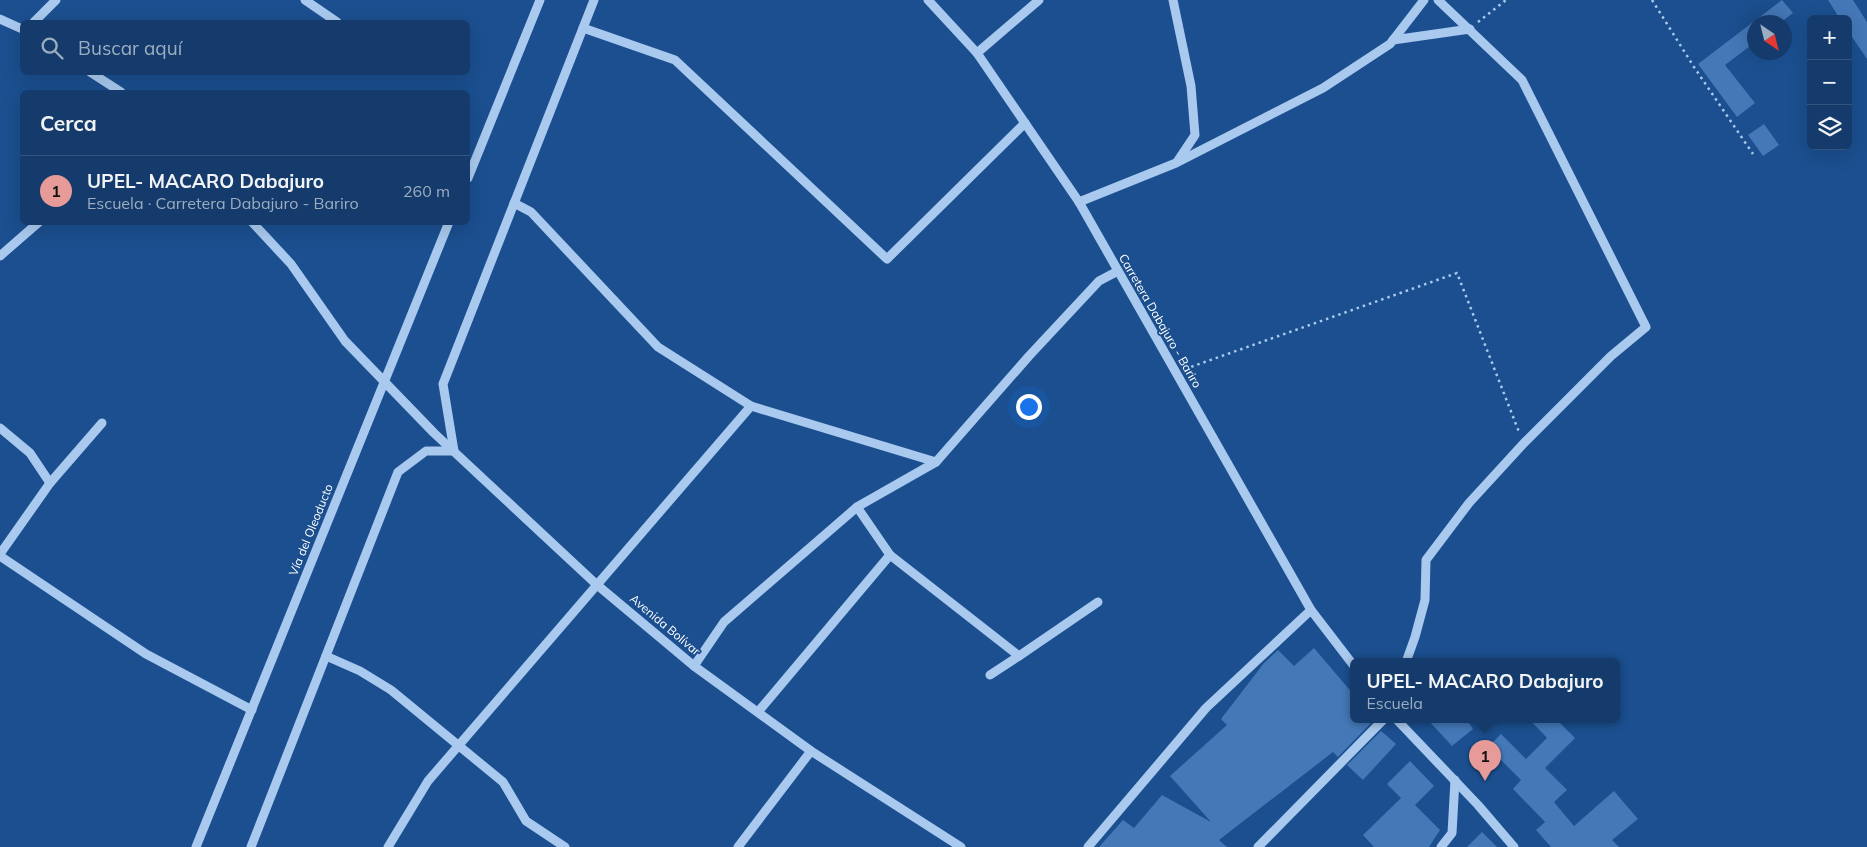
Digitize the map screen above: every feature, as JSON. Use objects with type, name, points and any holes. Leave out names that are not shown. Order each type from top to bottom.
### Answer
[{"type":"street","points":[[36,20],[56,0]]},
{"type":"street","points":[[304,0],[334,20]]},
{"type":"street","points":[[470,173],[540,0]]},
{"type":"street","points":[[251,847],[398,472],[426,451],[454,451],[442,384],[594,0]]},
{"type":"street","name":"Carretera Dabajuro - Bariro","points":[[928,0],[977,53],[1079,202],[1311,610],[1350,661]]},
{"type":"street","points":[[977,53],[1038,0]]},
{"type":"street","points":[[1173,0],[1191,86],[1195,135],[1176,163]]},
{"type":"street","points":[[1079,202],[1176,163],[1323,88],[1390,44],[1424,0]]},
{"type":"street","points":[[1408,658],[1425,600],[1426,560],[1469,503],[1524,443],[1612,356],[1646,327],[1522,80],[1438,0]]},
{"type":"street","points":[[0,19],[20,28]]},
{"type":"street","points":[[583,28],[675,60],[887,259],[1025,123]]},
{"type":"street","points":[[1393,40],[1470,29]]},
{"type":"street","points":[[95,75],[118,90]]},
{"type":"street","points":[[514,203],[531,212],[658,347],[751,406],[936,462]]},
{"type":"street","points":[[0,256],[36,225]]},
{"type":"street","name":"Avenida Bolívar","points":[[255,225],[291,264],[344,341],[434,433],[596,584],[694,666],[947,844],[961,847]]},
{"type":"street","name":"Vía del Oleoducto","points":[[196,847],[449,225]]},
{"type":"street","points":[[694,666],[724,622],[857,507],[936,462],[1028,356],[1099,281],[1118,271]]},
{"type":"street","points":[[388,847],[428,781],[751,406]]},
{"type":"street","points":[[102,423],[50,483],[0,555],[146,654],[252,710]]},
{"type":"street","points":[[0,428],[30,453],[50,483]]},
{"type":"street","points":[[857,507],[890,555],[1019,656]]},
{"type":"street","points":[[758,712],[890,555]]},
{"type":"street","points":[[990,675],[1098,602]]},
{"type":"street","points":[[1088,847],[1206,708],[1311,610]]},
{"type":"street","points":[[326,656],[360,671],[391,690],[503,782],[526,821],[565,847]]},
{"type":"street","points":[[1258,847],[1381,723]]},
{"type":"street","points":[[1400,723],[1455,780],[1514,847]]},
{"type":"street","points":[[738,847],[811,750]]},
{"type":"street","points":[[1441,847],[1452,833],[1455,780]]},
{"type":"path","points":[[1470,29],[1506,0]]},
{"type":"path","points":[[1652,0],[1694,67],[1754,154]]},
{"type":"path","points":[[1175,373],[1457,273],[1524,443]]},
{"type":"building","points":[[1782,0],[1793,13],[1790,15],[1762,15]]},
{"type":"building","points":[[1828,0],[1853,0],[1867,22],[1867,59],[1852,37],[1852,15],[1837,15]]},
{"type":"building","points":[[1747,27],[1747,48],[1725,65],[1755,103],[1737,117],[1698,64]]},
{"type":"building","points":[[1764,124],[1779,145],[1763,156],[1748,135]]},
{"type":"building","points":[[1314,648],[1350,690],[1350,723],[1371,723],[1338,757],[1333,752],[1219,840],[1227,847],[1099,847],[1123,820],[1134,828],[1162,795],[1211,822],[1170,776],[1227,725],[1221,719],[1264,663],[1278,650],[1294,666]]},
{"type":"building","points":[[1431,723],[1469,723],[1473,729],[1452,746]]},
{"type":"building","points":[[1533,723],[1560,723],[1575,738],[1545,768],[1567,790],[1554,802],[1574,826],[1614,791],[1638,819],[1612,840],[1619,847],[1551,847],[1536,830],[1545,822],[1513,789],[1521,780],[1488,747],[1501,734],[1526,759],[1547,738]]},
{"type":"building","points":[[1381,731],[1396,744],[1363,780],[1347,765]]},
{"type":"building","points":[[1410,761],[1434,786],[1415,805],[1440,830],[1429,847],[1374,847],[1363,835],[1401,798],[1387,784]]},
{"type":"building","points":[[1482,832],[1497,847],[1467,847]]},
{"type":"place","name":"UPEL- MACARO Dabajuro","points":[[1485,781]]}]
